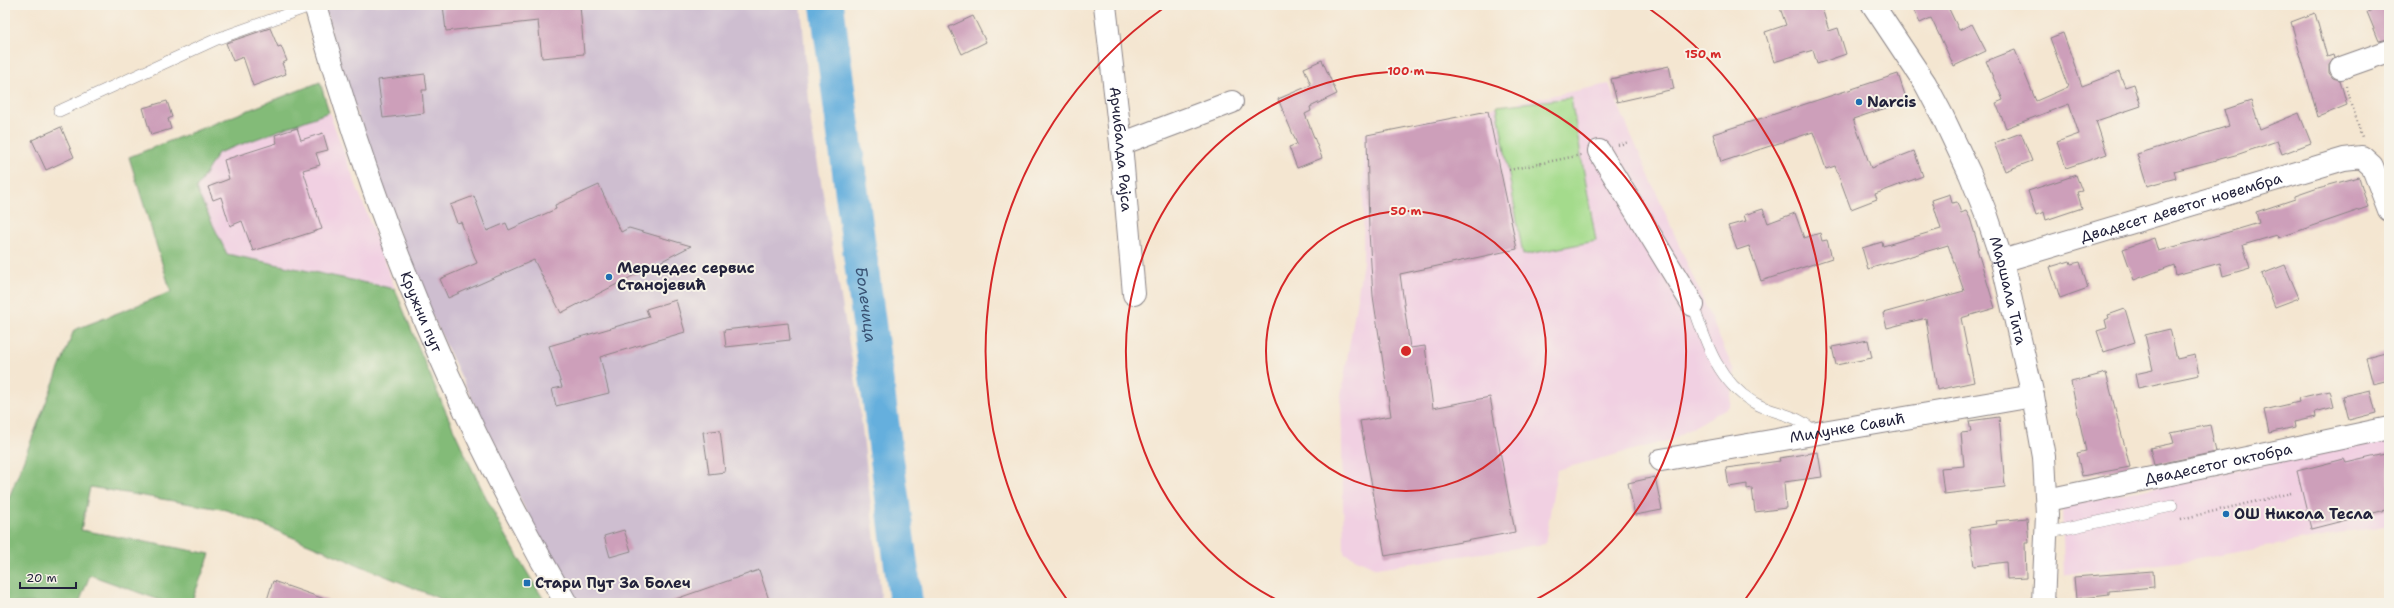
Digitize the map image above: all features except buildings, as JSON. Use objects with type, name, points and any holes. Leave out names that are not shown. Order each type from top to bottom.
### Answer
[{"type":"street","name":"Кружни пут","points":[[314,5],[334,75],[364,164],[410,289],[460,400],[534,549],[566,603]]},
{"type":"street","name":"Арчибалда Рајса","points":[[1105,5],[1121,144],[1134,294]]},
{"type":"street","name":"Маршала Тита","points":[[1873,5],[1925,83],[1942,115],[1973,181],[2002,261],[2034,396],[2044,457],[2047,500],[2043,603]]},
{"type":"street","points":[[2341,68],[2389,51]]},
{"type":"street","points":[[1121,144],[1232,102]]},
{"type":"street","points":[[1599,151],[1693,305]]},
{"type":"street","points":[[2362,157],[2372,166],[2389,210]]},
{"type":"street","name":"Двадесет деветог новембра","points":[[2002,261],[2344,159],[2362,157]]},
{"type":"street","name":"Милунке Савић","points":[[1661,460],[2034,396]]},
{"type":"street","name":"Двадесетог октобра","points":[[2047,500],[2389,428]]},
{"type":"lane","points":[[58,111],[217,39],[314,5]]},
{"type":"lane","points":[[1693,305],[1712,357],[1735,388],[1753,402],[1805,424],[1815,434]]},
{"type":"lane","points":[[2046,534],[2172,506]]},
{"type":"path","points":[[2341,68],[2363,140],[2362,157]]},
{"type":"path","points":[[1509,170],[1599,151],[1629,142]]},
{"type":"shaded area","points":[[324,5],[801,5],[811,124],[859,401],[882,603],[574,603],[546,553],[417,285],[340,66]]},
{"type":"shaded area","points":[[1609,84],[1734,371],[1730,406],[1671,440],[1557,470],[1545,544],[1376,568],[1344,553],[1341,396],[1363,262],[1364,134]]},
{"type":"shaded area","points":[[329,112],[395,289],[227,254],[196,189],[218,153]]},
{"type":"shaded area","name":"ОШ Никола Тесла","points":[[2389,438],[2389,525],[2193,560],[2064,575],[2062,506]]},
{"type":"green space","points":[[320,82],[329,112],[218,153],[196,189],[227,254],[395,289],[463,450],[502,528],[546,603],[450,603],[227,510],[90,487],[81,530],[210,554],[191,603],[168,603],[90,575],[79,603],[5,603],[5,508],[74,330],[171,292],[129,157]]},
{"type":"green space","points":[[1571,98],[1596,241],[1523,255],[1497,106]]},
{"type":"waterway","name":"Болечица","points":[[827,5],[906,603]]},
{"type":"place","name":"Narcis","points":[[1859,102]]},
{"type":"place","name":"Мерцедес сервис Станојевић","points":[[609,277]]},
{"type":"place","name":"ОШ Никола Тесла","points":[[2226,514]]},
{"type":"place","name":"Стари Пут За Болеч","points":[[527,583]]}]
